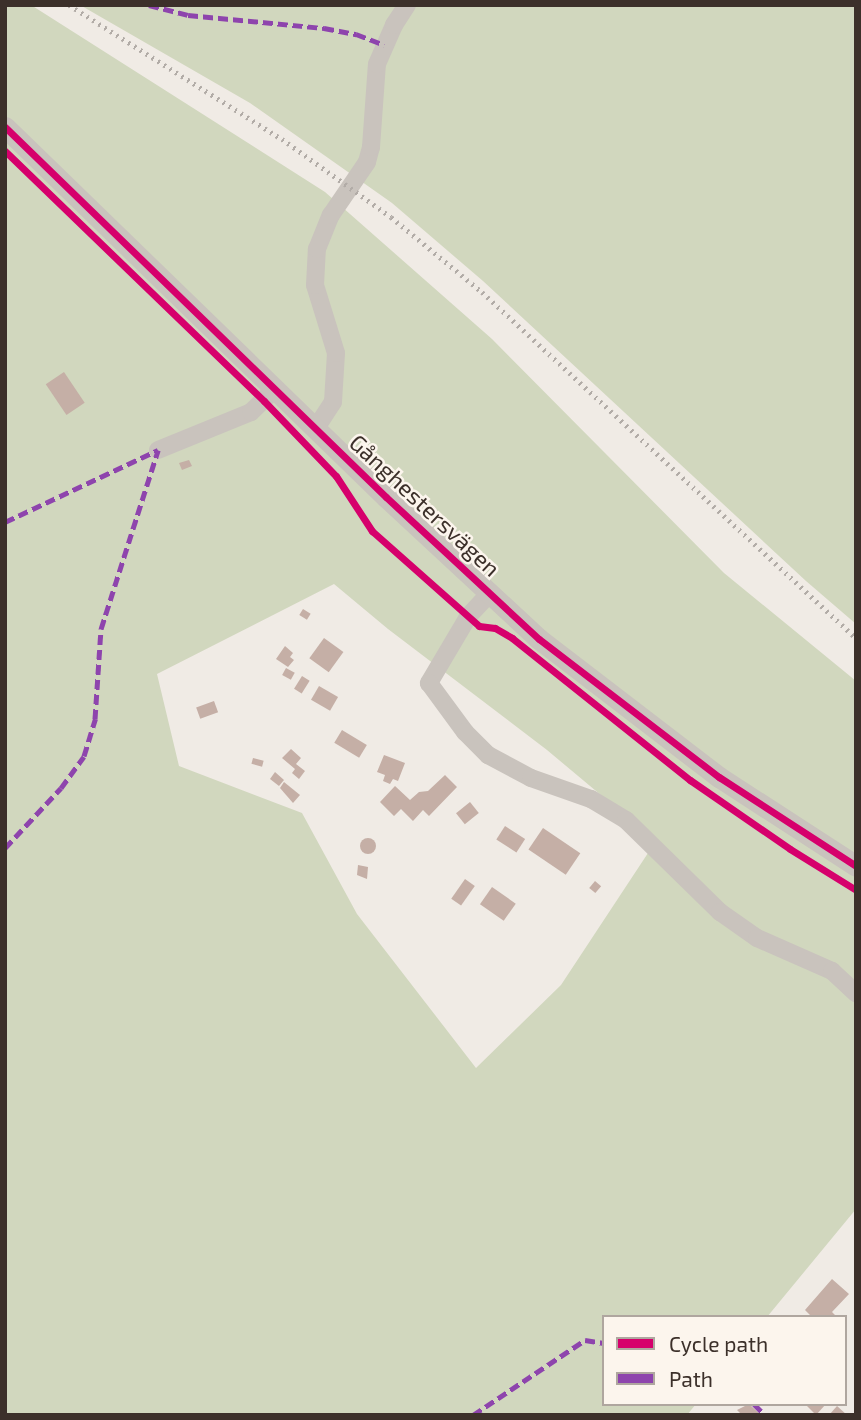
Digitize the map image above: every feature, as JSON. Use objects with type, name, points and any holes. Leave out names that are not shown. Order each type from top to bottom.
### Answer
[{"type":"street","points":[[316,428],[333,402],[336,353],[315,285],[317,249],[331,215],[367,162],[372,147],[377,64],[389,35],[407,5]]},
{"type":"street","name":"Gånghestersvägen","points":[[5,127],[275,389],[539,639],[719,777],[856,866]]},
{"type":"street","points":[[158,450],[251,412],[275,389]]},
{"type":"street","points":[[489,593],[468,617],[429,683],[465,732],[488,755],[531,778],[591,799],[626,820],[720,912],[757,938],[832,971],[856,993]]},
{"type":"green space","points":[[5,5],[31,5],[325,192],[492,339],[724,573],[856,681],[856,1209],[769,1315],[602,1315],[602,1406],[694,1406],[687,1415],[5,1415]],"holes":[[[334,584],[388,629],[547,750],[602,796],[650,850],[561,985],[476,1068],[357,914],[302,813],[179,766],[157,674]]]},
{"type":"green space","points":[[80,5],[856,5],[856,624],[806,581],[483,281],[392,203],[250,103]]},
{"type":"building","points":[[64,372],[85,403],[66,415],[46,384]]},
{"type":"building","points":[[189,460],[192,466],[182,470],[179,463]]},
{"type":"building","points":[[303,609],[311,614],[307,620],[299,615]]},
{"type":"building","points":[[324,638],[343,652],[329,672],[309,658]]},
{"type":"building","points":[[285,646],[293,653],[290,657],[294,660],[288,667],[276,659]]},
{"type":"building","points":[[286,668],[295,673],[291,680],[282,675]]},
{"type":"building","points":[[302,676],[310,681],[302,693],[294,689]]},
{"type":"building","points":[[319,686],[338,697],[330,711],[311,700]]},
{"type":"building","points":[[214,701],[218,712],[200,719],[196,707]]},
{"type":"building","points":[[342,730],[367,745],[359,758],[334,743]]},
{"type":"building","points":[[291,749],[301,758],[296,764],[305,771],[299,779],[292,773],[295,769],[282,758]]},
{"type":"building","points":[[384,755],[405,763],[398,781],[393,779],[390,784],[383,781],[385,775],[377,772]]},
{"type":"building","points":[[253,758],[264,761],[262,767],[251,764]]},
{"type":"building","points":[[275,772],[284,780],[279,786],[270,779]]},
{"type":"building","points":[[445,775],[457,787],[429,816],[423,810],[413,821],[401,809],[394,816],[380,802],[395,786],[410,800],[419,792],[428,791]]},
{"type":"building","points":[[284,782],[300,795],[293,803],[280,788]]},
{"type":"building","points":[[470,802],[479,813],[465,824],[456,813]]},
{"type":"building","points":[[505,826],[525,839],[516,852],[496,839]]},
{"type":"building","points":[[543,828],[580,853],[566,875],[528,850]]},
{"type":"building","points":[[368,838],[376,846],[368,854],[360,846]]},
{"type":"building","points":[[358,865],[368,867],[367,879],[357,875]]},
{"type":"building","points":[[465,879],[475,886],[461,906],[451,899]]},
{"type":"building","points":[[595,881],[601,886],[595,893],[589,888]]},
{"type":"building","points":[[492,887],[516,904],[504,921],[480,904]]},
{"type":"building","points":[[832,1279],[849,1294],[832,1312],[835,1315],[810,1315],[805,1310]]},
{"type":"building","points":[[751,1406],[761,1415],[742,1415],[737,1410]]},
{"type":"building","points":[[807,1406],[824,1406],[816,1415]]},
{"type":"building","points":[[837,1406],[847,1415],[829,1415]]},
{"type":"railway","points":[[69,5],[282,139],[391,217],[482,292],[856,638]]},
{"type":"marked path","points":[[149,5],[188,15],[324,28],[356,34],[384,45]]},
{"type":"marked path","points":[[5,522],[158,450]]},
{"type":"marked path","points":[[5,848],[61,788],[84,756],[95,719],[101,629],[158,450]]},
{"type":"marked path","points":[[473,1415],[585,1340],[602,1343]]},
{"type":"marked path","points":[[756,1406],[765,1415]]},
{"type":"cycle path","points":[[5,127],[386,497],[539,639],[719,777],[856,866]]},
{"type":"cycle path","points":[[5,151],[264,401],[336,476],[372,531],[479,626],[495,628],[512,638],[690,780],[790,849],[856,890]]}]
